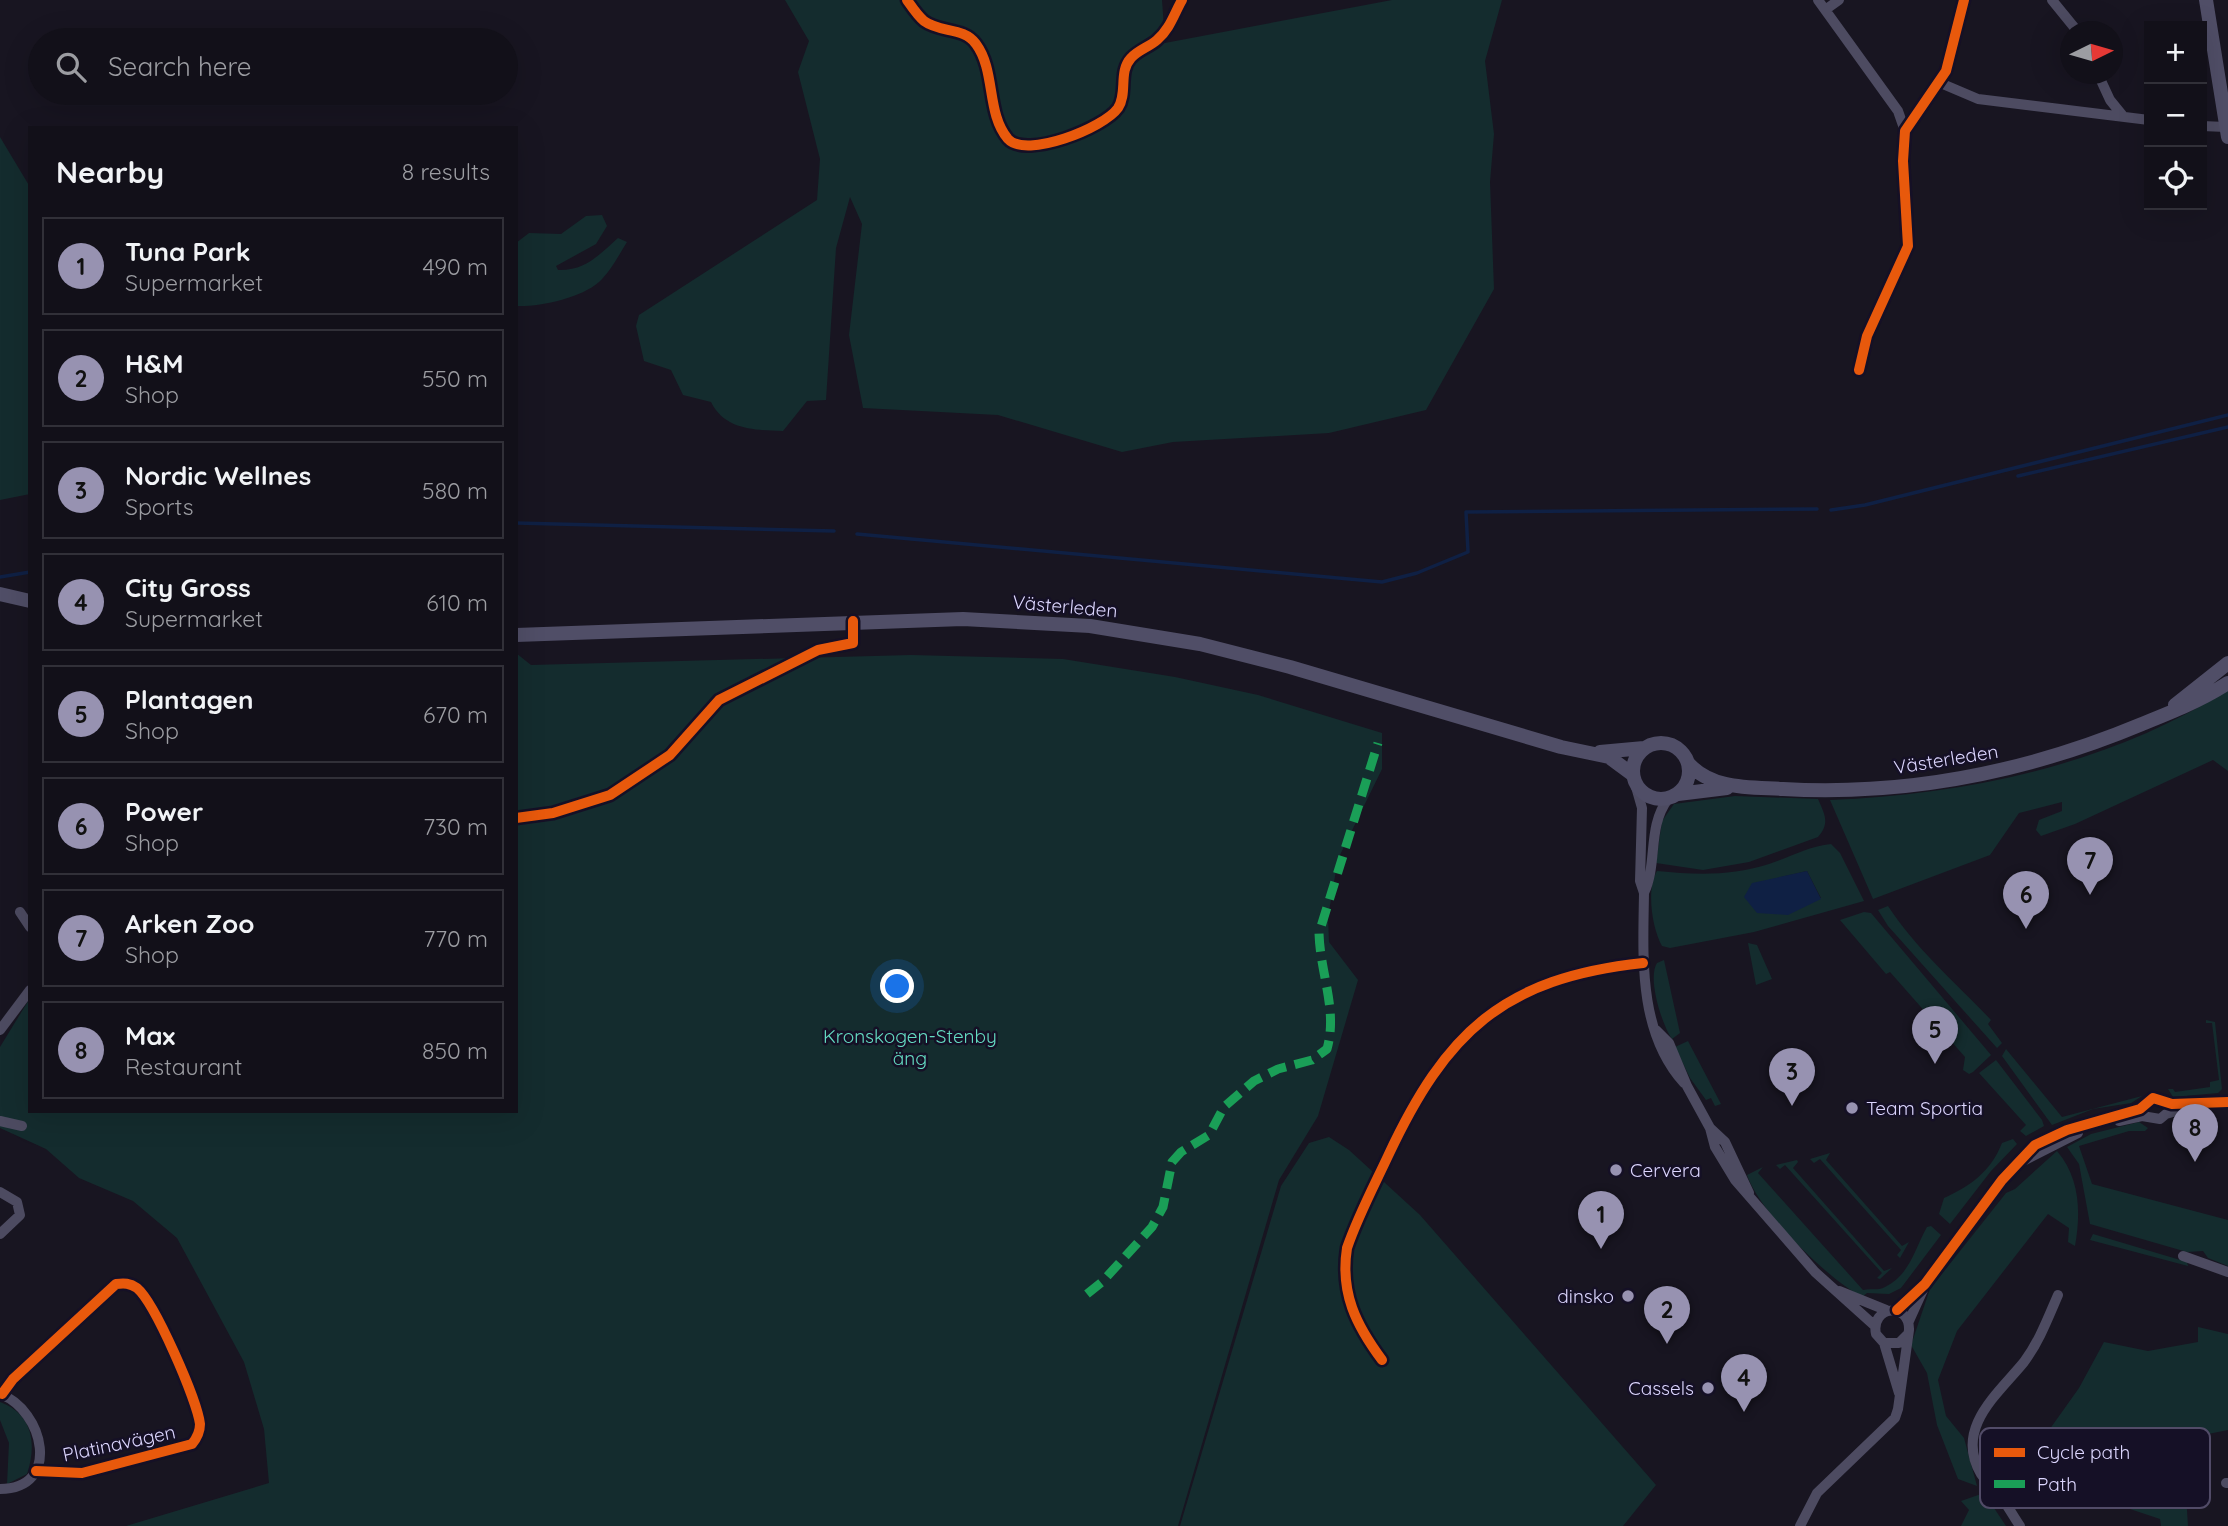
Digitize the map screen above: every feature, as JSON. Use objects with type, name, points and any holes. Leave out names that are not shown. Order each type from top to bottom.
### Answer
[{"type":"main road","points":[[2206,0],[2227,132]]},
{"type":"main road","points":[[0,594],[28,601]]},
{"type":"main road","name":"Västerleden","points":[[518,635],[853,621],[1010,620],[1090,626],[1163,636],[1242,654],[1561,747],[1595,752],[1644,748]]},
{"type":"main road","name":"Västerleden","points":[[2151,720],[2228,663]]},
{"type":"main road","name":"Västerleden","points":[[1673,797],[1739,786],[1862,790],[1972,777],[2051,757],[2172,714],[2228,683]]},
{"type":"main road","points":[[1657,743],[1670,744],[1681,752],[1688,763],[1688,778],[1673,797],[1650,798],[1634,780],[1635,760],[1644,748],[1657,743]]},
{"type":"main road","name":"Västerleden","points":[[1595,752],[1616,761],[1634,780]]},
{"type":"main road","name":"Västerleden","points":[[1688,763],[1703,777],[1739,786]]},
{"type":"street","points":[[907,0],[924,21],[956,31],[977,44],[985,62],[1000,127],[1011,142],[1028,148],[1080,133],[1113,114],[1124,93],[1125,66],[1130,58],[1166,32],[1182,0]]},
{"type":"street","points":[[1818,0],[1898,111],[1905,131],[1903,161],[1908,246],[1867,336],[1859,370]]},
{"type":"street","points":[[1825,10],[1839,0]]},
{"type":"street","points":[[1905,131],[1950,60],[1964,0]]},
{"type":"street","points":[[2052,0],[2069,21]]},
{"type":"street","points":[[1938,82],[1978,99],[2144,119]]},
{"type":"street","points":[[2103,84],[2110,100],[2123,116]]},
{"type":"street","points":[[2207,127],[2227,132]]},
{"type":"street","points":[[518,818],[553,813],[610,795],[670,755],[719,700],[818,650],[853,643],[853,621]]},
{"type":"street","points":[[1634,780],[1642,808],[1640,881],[1644,893],[1643,963],[1659,1049],[1687,1086],[1710,1128],[1725,1142],[1750,1196],[1832,1289],[1875,1326]]},
{"type":"street","points":[[1644,893],[1649,883],[1656,823],[1673,797]]},
{"type":"street","points":[[20,912],[28,924]]},
{"type":"street","points":[[1382,1360],[1366,1338],[1349,1303],[1345,1265],[1348,1248],[1394,1143],[1432,1072],[1470,1028],[1521,994],[1573,976],[1643,963]]},
{"type":"street","points":[[0,1030],[28,993]]},
{"type":"street","points":[[1800,1526],[1817,1493],[1895,1418],[1900,1399],[1909,1321],[1925,1284],[2002,1180],[2023,1161],[2035,1145],[2053,1135],[2140,1109],[2157,1098],[2166,1108]]},
{"type":"street","points":[[2023,1161],[2071,1135],[2110,1123],[2148,1116],[2157,1119],[2166,1108],[2225,1102]]},
{"type":"street","points":[[2147,1104],[2148,1116]]},
{"type":"street","points":[[0,1121],[22,1126]]},
{"type":"street","points":[[0,1192],[17,1202],[20,1215],[0,1234]]},
{"type":"street","points":[[2183,1256],[2228,1272]]},
{"type":"street","name":"Platinavägen","points":[[127,1283],[141,1292],[174,1355],[200,1422],[198,1435],[192,1444],[82,1474],[36,1471],[40,1451],[34,1425],[19,1405],[1,1394],[13,1379],[116,1284],[127,1283]]},
{"type":"street","points":[[1900,1399],[1884,1343],[1876,1334],[1875,1326],[1878,1317],[1925,1284]]},
{"type":"street","points":[[1832,1289],[1891,1310],[1909,1321]]},
{"type":"street","points":[[1980,1471],[1972,1439],[1975,1425],[1987,1405],[2024,1362],[2040,1336],[2058,1295]]},
{"type":"street","points":[[1884,1343],[1899,1343],[1907,1335]]},
{"type":"street","points":[[0,1489],[24,1485],[36,1471]]},
{"type":"street","points":[[2008,1508],[2020,1526]]},
{"type":"green space","points":[[785,0],[1162,0],[1165,43],[1392,0],[1502,0],[1485,61],[1494,134],[1490,182],[1494,289],[1426,410],[1329,433],[1173,442],[1122,452],[998,415],[863,408],[849,335],[862,224],[850,197],[836,248],[826,400],[807,401],[783,431],[741,427],[724,418],[711,402],[683,395],[671,370],[644,361],[636,326],[639,315],[817,200],[820,159],[798,72],[809,41]]},
{"type":"green space","points":[[0,137],[28,184],[28,494],[0,500]]},
{"type":"green space","points":[[602,215],[607,226],[596,244],[556,266],[558,270],[576,268],[591,261],[618,238],[627,242],[603,278],[591,288],[571,297],[537,305],[518,306],[518,241],[529,233],[561,234],[586,216]]},
{"type":"green space","name":"Kronskogen-Stenby äng","points":[[518,655],[531,665],[911,655],[1063,659],[1175,677],[1258,695],[1382,733],[1382,769],[1338,859],[1328,917],[1329,942],[1358,980],[1318,1116],[1279,1180],[1178,1526],[126,1526],[269,1483],[264,1429],[244,1362],[177,1238],[133,1201],[79,1178],[46,1149],[0,1128],[0,1047],[28,1001],[28,1113],[518,1113]]},
{"type":"green space","points":[[2228,690],[2228,771],[2213,760],[2075,824],[2041,836],[2036,830],[2039,820],[2062,811],[2062,802],[2019,813],[1990,855],[1873,899],[1830,800],[1934,791],[2036,771],[2135,738]]},
{"type":"green space","points":[[1735,796],[1818,799],[1824,814],[1824,827],[1818,837],[1749,862],[1703,870],[1656,863],[1662,821],[1674,804]]},
{"type":"green space","points":[[1831,844],[1840,853],[1864,901],[1754,932],[1670,948],[1662,946],[1655,929],[1651,898],[1657,871],[1700,874],[1741,871]],"holes":[[[1807,871],[1821,898],[1752,884]]]},
{"type":"green space","points":[[1888,906],[1924,951],[1991,1020],[1988,1024],[2002,1043],[1997,1048],[1888,926],[1878,910]]},
{"type":"green space","points":[[1864,912],[1871,913],[1991,1055],[1973,1072],[1969,1074],[1963,1070],[1965,1057],[1890,972],[1886,974],[1840,920]]},
{"type":"green space","points":[[1748,943],[1757,945],[1772,979],[1756,985]]},
{"type":"green space","points":[[1664,960],[1680,1033],[1672,1039],[1660,1013],[1655,990],[1654,970],[1657,963]]},
{"type":"green space","points":[[2206,1020],[2215,1022],[2222,1089],[2218,1093],[2173,1097],[2168,1089],[2175,1092],[2210,1087],[2210,1082],[2219,1080],[2212,1023],[2206,1023]]},
{"type":"green space","points":[[1688,1041],[1721,1104],[1715,1106],[1711,1098],[1706,1100],[1690,1078],[1675,1047]]},
{"type":"green space","points":[[2006,1049],[2062,1117],[2142,1096],[2131,1103],[2093,1109],[2052,1125],[2002,1056]]},
{"type":"green space","points":[[1996,1060],[2042,1120],[2044,1126],[2026,1136],[2020,1131],[2026,1125],[1979,1073]]},
{"type":"green space","points":[[2139,1122],[2148,1128],[2145,1131],[2129,1131],[2079,1146],[2092,1184],[2228,1220],[2228,1266],[2208,1258],[2203,1251],[2187,1252],[2090,1224],[2079,1164],[2067,1147],[2091,1134]]},
{"type":"green space","points":[[1329,1137],[1349,1150],[1420,1215],[1656,1485],[1623,1526],[1180,1526],[1281,1186],[1309,1143]]},
{"type":"green space","points":[[2013,1139],[2017,1144],[1991,1171],[1950,1224],[1939,1214],[1944,1198],[1979,1176],[1992,1162],[2002,1143]]},
{"type":"green space","points":[[2057,1151],[2070,1172],[2077,1196],[2075,1246],[2068,1242],[2069,1228],[2048,1214],[1957,1331],[1938,1380],[1946,1416],[1964,1438],[1977,1486],[1958,1479],[1937,1425],[1927,1373],[1911,1345],[1930,1289],[2006,1193],[2015,1189]]},
{"type":"green space","points":[[1830,1153],[1826,1160],[1902,1246],[1909,1242],[1900,1258],[1897,1255],[1901,1250],[1820,1159],[1814,1163],[1810,1159]]},
{"type":"green space","points":[[1797,1160],[1793,1168],[1884,1271],[1892,1268],[1880,1279],[1877,1278],[1882,1273],[1785,1165],[1780,1169],[1776,1165]]},
{"type":"green space","points":[[1763,1167],[1758,1173],[1863,1290],[1882,1288],[1900,1276],[1927,1227],[1931,1226],[1941,1235],[1901,1288],[1889,1294],[1867,1293],[1862,1297],[1814,1260],[1766,1207],[1747,1175]]},
{"type":"green space","points":[[2093,1234],[2187,1262],[2188,1266],[2090,1240]]},
{"type":"green space","points":[[2198,1327],[2228,1334],[2228,1430],[2210,1434],[2210,1428],[2051,1428],[2079,1388],[2104,1342],[2148,1351],[2198,1342]]},
{"type":"green space","points":[[0,1402],[20,1414],[30,1431],[32,1441],[27,1474],[7,1484],[9,1443],[0,1420]]},
{"type":"green space","points":[[1980,1494],[1980,1508],[1994,1508],[2006,1526],[1961,1526],[1969,1510],[1961,1501]]},
{"type":"green space","points":[[2127,1508],[2187,1508],[2188,1526],[2161,1526],[2160,1519]]},
{"type":"water","points":[[1807,871],[1821,899],[1788,915],[1757,913],[1744,897],[1752,883]]},
{"type":"waterway","points":[[1831,510],[1865,505],[2228,415]]},
{"type":"waterway","points":[[2018,476],[2228,427]]},
{"type":"waterway","points":[[857,534],[1382,582],[1417,573],[1468,552],[1466,512],[1817,509]]},
{"type":"waterway","points":[[518,523],[834,531]]},
{"type":"waterway","points":[[0,577],[28,572]]},
{"type":"marked path","points":[[1087,1294],[1102,1282],[1152,1227],[1163,1207],[1172,1162],[1181,1152],[1209,1135],[1224,1107],[1254,1081],[1278,1069],[1312,1060],[1327,1049],[1331,1020],[1319,933],[1378,743]]},
{"type":"cycle path","points":[[907,0],[917,14],[930,25],[958,32],[976,44],[986,67],[993,105],[1001,129],[1008,139],[1017,144],[1031,145],[1082,132],[1110,116],[1121,102],[1127,64],[1134,55],[1161,36],[1182,0]]},
{"type":"cycle path","points":[[1859,370],[1867,336],[1908,246],[1903,161],[1905,131],[1946,71],[1964,0]]},
{"type":"cycle path","points":[[518,818],[553,813],[610,795],[670,755],[719,700],[818,650],[853,643],[853,621]]},
{"type":"cycle path","points":[[1382,1360],[1352,1308],[1346,1280],[1347,1248],[1388,1156],[1433,1076],[1457,1044],[1485,1019],[1516,998],[1552,982],[1594,971],[1643,963]]},
{"type":"cycle path","points":[[1897,1310],[1925,1284],[2002,1180],[2035,1145],[2067,1130],[2140,1109],[2153,1098],[2172,1104],[2228,1102]]},
{"type":"cycle path","points":[[2,1394],[13,1379],[116,1284],[132,1285],[145,1297],[174,1353],[200,1424],[198,1435],[192,1444],[82,1473],[36,1471]]},
{"type":"place","name":"Arken Zoo","points":[[2090,895]]},
{"type":"place","name":"Power","points":[[2026,929]]},
{"type":"place","name":"Plantagen","points":[[1935,1064]]},
{"type":"place","name":"Nordic Wellnes","points":[[1792,1106]]},
{"type":"place","name":"Team Sportia","points":[[1852,1108]]},
{"type":"place","name":"Max","points":[[2195,1162]]},
{"type":"place","name":"Cervera","points":[[1616,1170]]},
{"type":"place","name":"Tuna Park","points":[[1601,1249]]},
{"type":"place","name":"dinsko","points":[[1628,1296]]},
{"type":"place","name":"H&M","points":[[1667,1344]]},
{"type":"place","name":"Cassels","points":[[1708,1388]]},
{"type":"place","name":"City Gross","points":[[1744,1412]]}]
